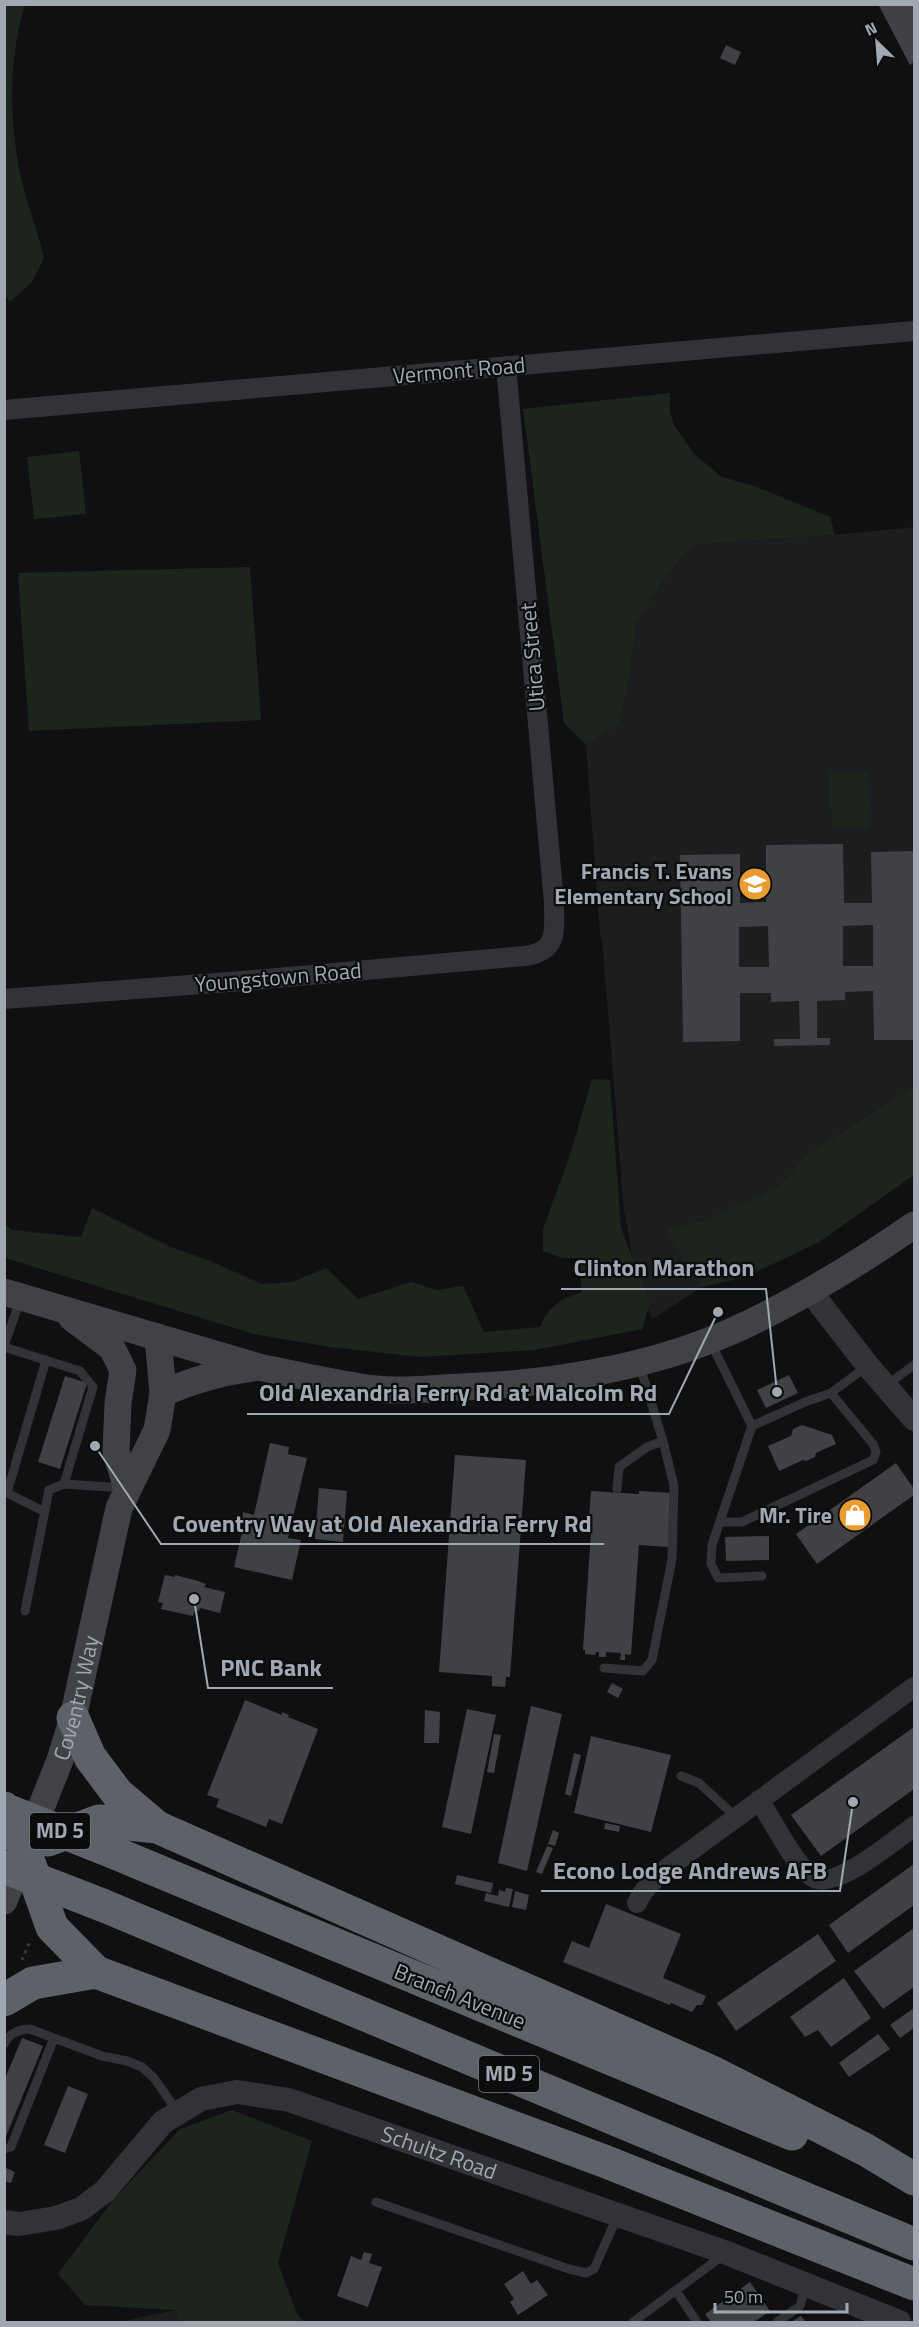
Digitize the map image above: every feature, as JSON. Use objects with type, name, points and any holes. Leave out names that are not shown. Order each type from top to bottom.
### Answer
[{"type":"highway","points":[[73,1718],[90,1757],[117,1793],[157,1827],[710,2070],[866,2150],[915,2179]]},
{"type":"highway","points":[[4,1808],[11,1858],[52,1927],[96,1972],[604,2162],[915,2284]]},
{"type":"highway","name":"Branch Avenue","points":[[4,1808],[544,2030],[915,2188]]},
{"type":"highway","points":[[11,1858],[99,1821],[157,1827]]},
{"type":"highway","name":"MD 5","points":[[11,1858],[102,1905],[915,2244]]},
{"type":"highway","points":[[4,2000],[33,1983],[96,1972]]},
{"type":"main road","points":[[12,1294],[259,1367],[376,1389],[503,1386],[582,1374],[638,1361],[709,1340],[764,1316],[810,1291],[915,1225]]},
{"type":"main road","points":[[62,1310],[85,1330],[112,1348],[123,1370],[118,1403],[116,1451],[127,1489]]},
{"type":"main road","points":[[118,1403],[158,1337]]},
{"type":"main road","name":"Coventry Way","points":[[4,1901],[11,1858],[60,1760],[73,1718],[117,1519],[127,1489],[157,1430],[163,1393],[158,1337]]},
{"type":"main road","points":[[163,1393],[196,1378],[224,1371],[259,1367]]},
{"type":"street","name":"Vermont Road","points":[[4,410],[915,331]]},
{"type":"street","name":"Utica Street","points":[[506,366],[555,903],[553,939],[548,947]]},
{"type":"street","name":"Youngstown Road","points":[[5,999],[525,956],[542,952],[548,947]]},
{"type":"street","points":[[810,1291],[868,1366],[915,1419]]},
{"type":"street","points":[[637,1903],[641,1893],[663,1871],[915,1688]]},
{"type":"street","points":[[759,1800],[799,1863],[812,1878],[822,1881],[853,1869],[915,1826]]},
{"type":"street","name":"Schultz Road","points":[[4,2222],[19,2224],[56,2218],[81,2209],[105,2191],[163,2122],[201,2099],[237,2092],[289,2100],[727,2253],[899,2322]]},
{"type":"lane","points":[[12,1294],[4,1346],[80,1371],[93,1387],[64,1484]]},
{"type":"lane","points":[[709,1340],[753,1426],[722,1522],[712,1545],[711,1564],[718,1578],[762,1576]]},
{"type":"lane","points":[[43,1511],[6,1493],[46,1360]]},
{"type":"lane","points":[[604,1668],[643,1671],[652,1660],[672,1559],[674,1486],[663,1441],[638,1361]]},
{"type":"lane","points":[[886,1386],[915,1365]]},
{"type":"lane","points":[[753,1426],[805,1402],[831,1393],[868,1366]]},
{"type":"lane","points":[[722,1522],[742,1522],[873,1460],[876,1452],[873,1444],[831,1393]]},
{"type":"lane","points":[[617,1489],[619,1467],[647,1447],[663,1441]]},
{"type":"lane","points":[[25,1611],[49,1490],[64,1484],[127,1489]]},
{"type":"lane","points":[[681,1776],[699,1783],[736,1817]]},
{"type":"lane","points":[[4,2044],[10,2034],[18,2030],[30,2029],[102,2056],[127,2061],[142,2067],[154,2078],[178,2113]]},
{"type":"lane","points":[[4,2149],[11,2147],[54,2038]]},
{"type":"lane","points":[[376,2202],[586,2273],[594,2269],[618,2215]]},
{"type":"lane","points":[[633,2322],[727,2253]]},
{"type":"lane","points":[[777,2322],[800,2306],[806,2285]]},
{"type":"lane","points":[[676,2292],[697,2322]]},
{"type":"shaded area","points":[[4,5],[25,5],[19,26],[13,69],[14,135],[21,178],[44,258],[32,282],[10,302],[4,294]]},
{"type":"shaded area","points":[[670,393],[670,412],[674,425],[694,454],[722,477],[757,487],[830,517],[835,535],[692,545],[663,581],[636,624],[630,674],[619,724],[586,745],[564,723],[523,409]]},
{"type":"shaded area","points":[[79,451],[86,514],[34,519],[27,457]]},
{"type":"shaded area","name":"Francis T. Evans Elementary School","points":[[914,527],[914,1086],[806,1155],[779,1186],[708,1219],[667,1229],[681,1257],[702,1287],[652,1319],[637,1283],[624,1210],[586,745],[619,724],[630,674],[636,624],[663,581],[692,545]]},
{"type":"shaded area","points":[[250,567],[261,720],[29,731],[18,573]]},
{"type":"shaded area","points":[[868,772],[870,828],[832,829],[829,773]]},
{"type":"shaded area","points":[[592,1079],[610,1080],[621,1228],[650,1303],[642,1329],[535,1350],[419,1357],[330,1347],[254,1334],[5,1258],[5,1225],[12,1230],[81,1237],[92,1208],[171,1247],[262,1284],[292,1282],[326,1268],[358,1299],[411,1282],[437,1290],[463,1286],[484,1332],[540,1327],[556,1304],[582,1292],[578,1258],[562,1258],[543,1251],[543,1229],[571,1152]]},
{"type":"shaded area","points":[[914,1086],[914,1175],[819,1242],[746,1277],[702,1287],[681,1257],[666,1229],[708,1219],[779,1186],[806,1155]]},
{"type":"shaded area","points":[[232,2110],[312,2141],[278,2263],[296,2312],[304,2322],[180,2322],[175,2310],[85,2305],[58,2274],[113,2200],[180,2129]]},
{"type":"shaded area","points":[[175,2310],[180,2322],[119,2322]]},
{"type":"building","points":[[878,4],[914,4],[914,62],[910,65]]},
{"type":"building","points":[[726,45],[741,52],[735,65],[720,58]]},
{"type":"building","points":[[843,844],[844,903],[872,903],[871,852],[914,851],[914,1040],[874,1040],[873,991],[845,992],[845,1000],[817,1001],[817,1038],[830,1038],[830,1045],[774,1046],[774,1039],[800,1039],[799,1001],[771,1002],[771,993],[740,993],[740,1041],[683,1042],[680,855],[740,854],[740,903],[766,902],[766,845]],"holes":[[[873,925],[873,966],[843,966],[843,926]],[[768,926],[769,967],[739,967],[739,927]]]},
{"type":"building","points":[[789,1375],[798,1393],[766,1408],[757,1390]]},
{"type":"building","points":[[65,1376],[87,1383],[60,1469],[38,1462]]},
{"type":"building","points":[[802,1425],[832,1435],[836,1444],[816,1453],[815,1457],[779,1471],[768,1446],[791,1436],[793,1429]]},
{"type":"building","points":[[270,1443],[289,1447],[288,1454],[307,1458],[288,1538],[301,1540],[292,1580],[234,1567],[243,1528],[251,1530],[252,1523],[242,1521],[243,1512],[254,1515]]},
{"type":"building","points":[[455,1455],[526,1460],[510,1677],[506,1677],[505,1687],[492,1686],[492,1676],[439,1672]]},
{"type":"building","name":"Mr. Tire","points":[[896,1463],[914,1489],[914,1495],[817,1564],[796,1534]]},
{"type":"building","points":[[319,1488],[347,1491],[343,1542],[315,1539]]},
{"type":"building","points":[[591,1491],[639,1494],[639,1491],[672,1493],[668,1547],[639,1545],[631,1655],[625,1654],[625,1660],[620,1660],[621,1653],[606,1652],[606,1657],[599,1657],[599,1652],[595,1655],[585,1654],[583,1650],[592,1518],[589,1518]]},
{"type":"building","points":[[769,1536],[769,1560],[726,1561],[725,1537]]},
{"type":"building","points":[[165,1575],[195,1580],[206,1584],[204,1587],[225,1592],[220,1613],[200,1608],[199,1611],[195,1610],[193,1616],[161,1609],[163,1603],[158,1602]]},
{"type":"building","points":[[612,1683],[623,1689],[618,1698],[607,1692]]},
{"type":"building","points":[[245,1700],[282,1715],[282,1712],[289,1715],[288,1717],[318,1729],[282,1824],[269,1819],[266,1827],[216,1807],[219,1799],[207,1795]]},
{"type":"building","points":[[531,1706],[562,1714],[527,1871],[498,1863]]},
{"type":"building","points":[[467,1709],[496,1715],[471,1834],[442,1827]]},
{"type":"building","points":[[425,1710],[440,1712],[439,1743],[424,1743]]},
{"type":"building","points":[[914,1727],[914,1789],[821,1856],[791,1815]]},
{"type":"building","points":[[494,1734],[501,1735],[494,1773],[487,1772]]},
{"type":"building","points":[[591,1736],[671,1755],[651,1832],[574,1813]]},
{"type":"building","points":[[574,1753],[581,1755],[571,1796],[565,1794]]},
{"type":"building","points":[[605,1823],[620,1826],[619,1832],[604,1829]]},
{"type":"building","points":[[553,1830],[559,1833],[555,1846],[548,1844]]},
{"type":"building","points":[[547,1846],[553,1848],[542,1874],[536,1872]]},
{"type":"building","points":[[914,1864],[914,1905],[848,1953],[829,1925]]},
{"type":"building","points":[[457,1875],[493,1883],[491,1893],[455,1884]]},
{"type":"building","points":[[506,1888],[513,1889],[509,1907],[484,1901],[486,1893],[498,1896],[499,1890],[505,1892]]},
{"type":"building","points":[[515,1891],[529,1895],[526,1910],[512,1907]]},
{"type":"building","points":[[606,1904],[681,1934],[663,1978],[706,1996],[702,2005],[697,2005],[692,2012],[563,1962],[572,1941],[589,1948]]},
{"type":"building","points":[[914,1928],[914,1987],[883,2009],[854,1971]]},
{"type":"building","points":[[818,1934],[836,1961],[736,2031],[717,2003]]},
{"type":"building","points":[[844,1978],[871,2018],[831,2047],[818,2030],[805,2037],[790,2017]]},
{"type":"building","points":[[914,2008],[914,2028],[900,2038],[890,2025]]},
{"type":"building","points":[[878,2034],[890,2049],[849,2077],[839,2063]]},
{"type":"building","points":[[22,2038],[43,2046],[5,2139],[4,2081]]},
{"type":"building","points":[[68,2086],[88,2094],[65,2153],[44,2145]]},
{"type":"building","points":[[4,2167],[15,2172],[11,2183],[4,2181]]},
{"type":"building","points":[[364,2252],[372,2254],[369,2263],[382,2267],[368,2307],[337,2296],[351,2256],[361,2260]]},
{"type":"building","points":[[523,2271],[531,2284],[537,2280],[548,2295],[518,2315],[510,2302],[514,2299],[504,2284]]},
{"type":"building","points":[[750,2282],[770,2311],[754,2322],[711,2322],[705,2314]]},
{"type":"building","points":[[801,2316],[806,2322],[791,2322]]},
{"type":"place","name":"Francis T. Evans Elementary School","points":[[755,884]]},
{"type":"place","name":"Old Alexandria Ferry Rd at Malcolm Rd","points":[[718,1312]]},
{"type":"place","name":"Clinton Marathon","points":[[777,1392]]},
{"type":"place","name":"Coventry Way at Old Alexandria Ferry Rd","points":[[95,1446]]},
{"type":"place","name":"Mr. Tire","points":[[855,1515]]},
{"type":"place","name":"PNC Bank","points":[[194,1599]]},
{"type":"place","name":"Econo Lodge Andrews AFB","points":[[853,1802]]}]
